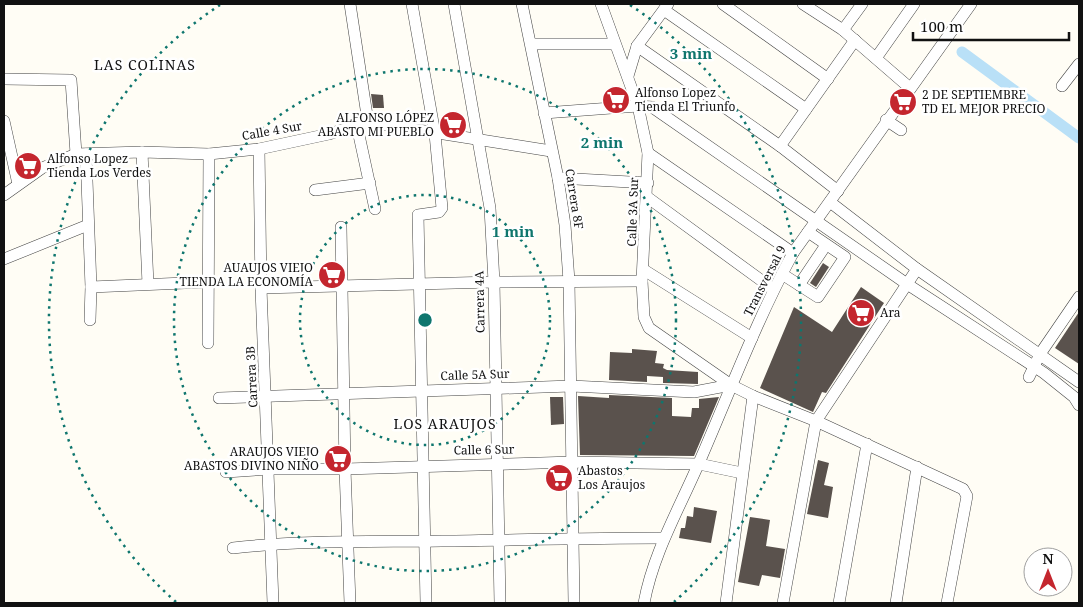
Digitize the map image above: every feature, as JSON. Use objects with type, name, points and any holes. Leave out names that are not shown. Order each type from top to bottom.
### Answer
[{"type":"street","points":[[350,4],[362,124],[375,209]]},
{"type":"street","points":[[412,4],[435,134],[442,208],[439,212],[418,215],[421,466],[426,603]]},
{"type":"street","name":"Carrera 4A","points":[[454,4],[490,208],[494,282],[500,603]]},
{"type":"street","name":"Carrera 8F","points":[[522,4],[532,44],[551,151],[558,178],[569,281],[574,603]]},
{"type":"street","name":"Calle 3A Sur","points":[[601,4],[638,106],[648,153],[643,276],[644,317],[649,328],[731,385],[753,396],[816,421],[963,489],[968,496],[947,603]]},
{"type":"street","points":[[723,4],[828,79]]},
{"type":"street","points":[[804,4],[843,30],[910,88]]},
{"type":"street","points":[[843,30],[862,4]]},
{"type":"street","points":[[876,58],[914,4]]},
{"type":"street","name":"Transversal 9","points":[[644,603],[648,581],[663,538],[698,464],[774,289],[793,253],[886,120],[971,4]]},
{"type":"street","points":[[628,76],[637,46],[666,7],[806,110]]},
{"type":"street","points":[[780,146],[855,40]]},
{"type":"street","points":[[532,44],[614,44]]},
{"type":"street","points":[[637,46],[780,146],[838,190]]},
{"type":"street","points":[[1062,86],[1079,64]]},
{"type":"street","points":[[4,78],[71,80],[88,224],[91,287],[90,320]]},
{"type":"street","points":[[544,113],[638,106],[652,107],[1031,372],[1074,397],[1079,405]]},
{"type":"street","points":[[886,120],[901,130]]},
{"type":"street","points":[[4,121],[18,184]]},
{"type":"street","name":"Calle 4 Sur","points":[[4,195],[42,168],[81,154],[142,152],[209,154],[258,149],[329,134],[362,124],[478,138],[551,151]]},
{"type":"street","name":"Carrera 3B","points":[[258,149],[261,288],[273,603]]},
{"type":"street","points":[[142,152],[148,284]]},
{"type":"street","points":[[648,153],[793,253]]},
{"type":"street","points":[[208,343],[209,154]]},
{"type":"street","points":[[558,178],[648,183]]},
{"type":"street","points":[[315,190],[370,183]]},
{"type":"street","points":[[647,197],[774,289]]},
{"type":"street","points":[[830,202],[917,269],[1079,382]]},
{"type":"street","points":[[4,259],[88,224]]},
{"type":"street","points":[[341,227],[345,394],[344,470],[350,603]]},
{"type":"street","points":[[782,274],[818,297],[845,258],[808,232]]},
{"type":"street","points":[[799,285],[826,245]]},
{"type":"street","points":[[783,603],[816,421],[917,269]]},
{"type":"street","points":[[261,288],[569,281],[643,276],[752,338]]},
{"type":"street","points":[[91,287],[208,282]]},
{"type":"street","points":[[1031,372],[1040,354],[1079,297]]},
{"type":"street","name":"Calle 5A Sur","points":[[218,398],[571,386],[694,392],[731,385]]},
{"type":"street","points":[[726,603],[753,396]]},
{"type":"street","points":[[839,603],[867,444]]},
{"type":"street","name":"Calle 6 Sur","points":[[226,472],[269,469],[344,470],[573,462],[698,464],[742,473]]},
{"type":"street","points":[[896,603],[917,467]]},
{"type":"street","points":[[233,548],[271,544],[348,542],[574,537],[663,538]]},
{"type":"building","points":[[371,94],[383,95],[384,108],[373,108]]},
{"type":"building","points":[[823,263],[829,267],[816,287],[810,283]]},
{"type":"building","points":[[861,287],[884,303],[826,393],[822,392],[813,412],[760,388],[794,307],[832,332]]},
{"type":"building","points":[[1079,312],[1079,364],[1055,348]]},
{"type":"building","points":[[632,349],[657,351],[655,363],[664,364],[663,368],[667,370],[698,372],[698,384],[663,383],[663,377],[647,376],[647,382],[609,380],[610,352],[632,353]]},
{"type":"building","points":[[609,395],[672,398],[672,416],[691,417],[692,408],[699,408],[699,399],[719,397],[694,456],[580,455],[578,396],[609,398]]},
{"type":"building","points":[[550,397],[563,397],[564,424],[551,425]]},
{"type":"building","points":[[818,460],[829,463],[824,485],[833,487],[828,518],[807,514]]},
{"type":"building","points":[[694,507],[717,511],[711,543],[679,538],[681,528],[685,528],[687,516],[693,517]]},
{"type":"building","points":[[750,517],[770,520],[766,546],[785,549],[780,578],[762,575],[759,586],[738,582]]},
{"type":"waterway","points":[[962,52],[1079,138]]},
{"type":"place","name":"Alfonso Lopez Tienda El Triunfo","points":[[616,100]]},
{"type":"place","name":"2 DE SEPTIEMBRE TD EL MEJOR PRECIO","points":[[903,102]]},
{"type":"place","name":"ALFONSO LÓPEZ ABASTO MI PUEBLO","points":[[453,125]]},
{"type":"place","name":"Alfonso Lopez Tienda Los Verdes","points":[[28,166]]},
{"type":"place","name":"AUAUJOS VIEJO TIENDA LA ECONOMÍA","points":[[332,275]]},
{"type":"place","name":"Ara","points":[[861,313]]},
{"type":"place","name":"ARAUJOS VIEJO ABASTOS DIVINO NIÑO","points":[[338,459]]},
{"type":"place","name":"Abastos Los Araujos","points":[[559,478]]},
{"type":"district","name":"LAS COLINAS","points":[[145,65]]},
{"type":"district","name":"LOS ARAUJOS","points":[[445,424]]}]
